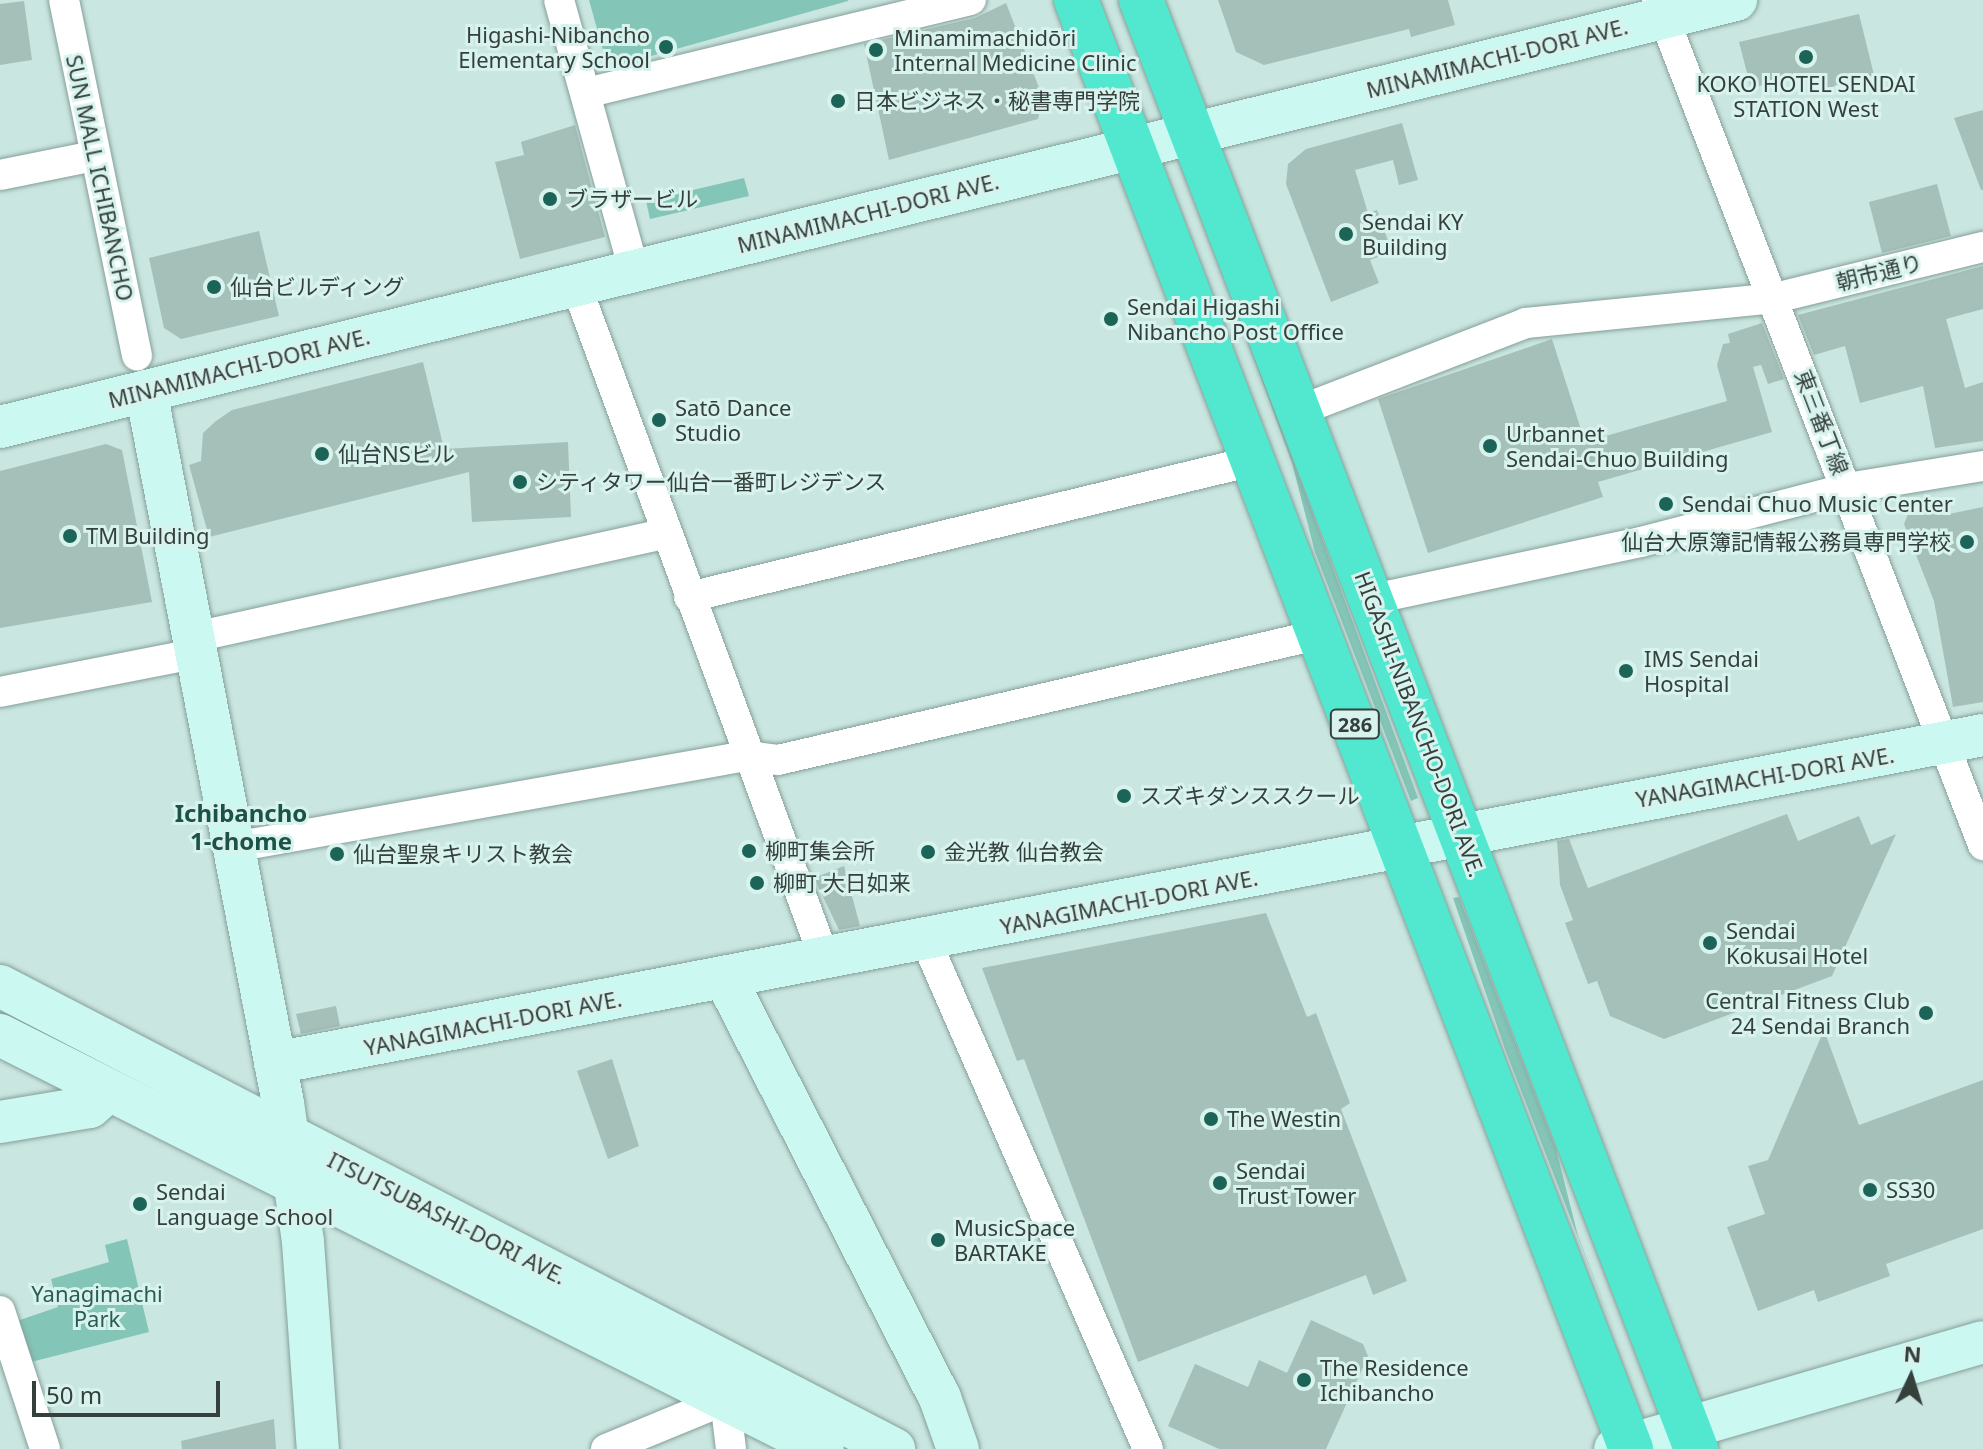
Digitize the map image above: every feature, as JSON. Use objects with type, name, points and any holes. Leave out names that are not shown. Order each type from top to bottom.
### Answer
[{"type":"highway","name":"286","points":[[1076,0],[1257,460],[1625,1447]]},
{"type":"highway","name":"HIGASHI-NIBANCHO-DORI AVE.","points":[[1141,0],[1692,1438]]},
{"type":"street","name":"SUN MALL ICHIBANCHO","points":[[64,0],[141,374]]},
{"type":"street","points":[[559,0],[634,270]]},
{"type":"street","points":[[586,93],[971,0]]},
{"type":"street","name":"MINAMIMACHI-DORI AVE.","points":[[0,427],[141,374],[576,285],[1192,133],[1661,9],[1736,0]]},
{"type":"street","name":"東三番丁線","points":[[1661,9],[1848,488],[1963,739],[1983,845]]},
{"type":"street","points":[[0,175],[94,156]]},
{"type":"street","name":"朝市通り","points":[[1298,411],[1526,323],[1775,298],[1983,247]]},
{"type":"street","points":[[576,285],[746,756],[825,960]]},
{"type":"street","points":[[141,374],[197,645],[275,1063],[292,1180],[318,1449]]},
{"type":"street","points":[[689,597],[1257,460]]},
{"type":"street","points":[[1373,599],[1641,542],[1848,488],[1983,466]]},
{"type":"street","points":[[0,692],[665,534]]},
{"type":"street","points":[[234,847],[746,756],[778,760],[1321,634]]},
{"type":"street","name":"YANAGIMACHI-DORI AVE.","points":[[275,1063],[926,941],[1963,739]]},
{"type":"street","points":[[926,941],[1148,1449]]},
{"type":"street","points":[[725,978],[940,1398],[958,1449]]},
{"type":"street","name":"ITSUTSUBASHI-DORI AVE.","points":[[0,986],[894,1449]]},
{"type":"street","name":"ITSUTSUBASHI-DORI AVE.","points":[[0,1035],[823,1449]]},
{"type":"street","points":[[0,1122],[90,1107],[109,1090]]},
{"type":"street","points":[[0,1311],[45,1449]]},
{"type":"street","points":[[1625,1447],[1692,1438],[1983,1342]]},
{"type":"street","points":[[606,1449],[725,1400],[731,1449]]},
{"type":"green space","name":"Higashi-Nibancho Elementary School","points":[[589,0],[848,0],[848,1],[608,68]]},
{"type":"green space","points":[[744,178],[749,196],[650,219],[646,201]]},
{"type":"green space","points":[[1204,220],[1418,798],[1411,801],[1315,552],[1292,463]]},
{"type":"green space","points":[[1459,897],[1556,1149],[1578,1236],[1621,1348],[1505,1049],[1453,898]]},
{"type":"green space","name":"Yanagimachi Park","points":[[127,1239],[149,1332],[31,1362],[17,1321],[58,1307],[51,1279],[109,1262],[105,1245]]},
{"type":"building","points":[[1218,0],[1448,0],[1455,25],[1411,37],[1409,29],[1264,65],[1236,52]]},
{"type":"building","points":[[24,1],[32,60],[0,65],[0,4]]},
{"type":"building","points":[[1006,3],[1043,98],[1038,119],[889,160],[864,44],[975,18]]},
{"type":"building","name":"KOKO HOTEL SENDAI STATION West","points":[[1859,14],[1874,75],[1814,92],[1810,73],[1751,88],[1739,42]]},
{"type":"building","points":[[1983,110],[1983,190],[1981,190],[1954,118]]},
{"type":"building","name":"Sendai KY Building","points":[[1402,123],[1418,180],[1399,185],[1393,160],[1355,170],[1368,213],[1377,210],[1392,252],[1370,260],[1379,283],[1331,302],[1286,184],[1288,164],[1306,149]]},
{"type":"building","name":"ブラザービル","points":[[575,125],[605,237],[520,259],[495,162],[524,155],[521,142]]},
{"type":"building","points":[[1937,184],[1951,236],[1882,253],[1869,202]]},
{"type":"building","name":"仙台ビルディング","points":[[259,231],[279,316],[181,339],[164,328],[149,258]]},
{"type":"building","points":[[1983,266],[1983,309],[1946,319],[1965,388],[1983,382],[1983,441],[1935,448],[1923,386],[1860,403],[1845,346],[1814,355],[1798,315]]},
{"type":"building","name":"Urbannet Sendai-Chuo Building","points":[[1762,323],[1784,379],[1768,384],[1761,365],[1753,367],[1772,432],[1598,482],[1603,497],[1428,553],[1378,399],[1552,339],[1585,442],[1727,401],[1717,365],[1723,344],[1730,343],[1728,334]]},
{"type":"building","name":"仙台NSビル","points":[[423,362],[444,449],[568,442],[571,517],[472,522],[469,472],[209,537],[189,465],[201,461],[203,433],[216,421],[232,410]]},
{"type":"building","name":"TM Building","points":[[106,444],[122,450],[152,602],[0,628],[0,471]]},
{"type":"building","points":[[1943,507],[1944,515],[1983,507],[1983,702],[1953,707],[1934,601],[1904,524],[1908,514]]},
{"type":"building","name":"Sendai Kokusai Hotel","points":[[1787,814],[1798,841],[1859,816],[1871,845],[1896,834],[1832,976],[1664,1039],[1610,1016],[1597,981],[1588,984],[1565,923],[1573,920],[1560,885],[1557,841],[1569,839],[1588,888]]},
{"type":"building","points":[[844,866],[860,926],[839,930],[814,878]]},
{"type":"building","name":"Sendai Trust Tower","points":[[1266,913],[1307,1017],[1316,1013],[1350,1103],[1341,1109],[1407,1281],[1373,1295],[1366,1275],[1138,1362],[1024,1059],[1017,1061],[982,968]]},
{"type":"building","points":[[336,1006],[340,1026],[301,1034],[296,1014]]},
{"type":"building","name":"SS30","points":[[1824,1030],[1859,1125],[1983,1080],[1983,1229],[1886,1264],[1890,1276],[1818,1302],[1814,1290],[1758,1311],[1727,1227],[1765,1214],[1748,1166],[1768,1160]]},
{"type":"building","points":[[612,1059],[639,1146],[608,1159],[577,1071]]},
{"type":"building","name":"The Residence Ichibancho","points":[[1311,1320],[1363,1344],[1368,1356],[1326,1449],[1219,1449],[1168,1426],[1195,1364],[1248,1387],[1259,1360],[1287,1373]]},
{"type":"building","points":[[274,1419],[276,1449],[182,1449],[181,1441]]},
{"type":"place","name":"Higashi-Nibancho Elementary School","points":[[666,47]]},
{"type":"place","name":"Minamimachidōri Internal Medicine Clinic","points":[[876,50]]},
{"type":"place","name":"KOKO HOTEL SENDAI STATION West","points":[[1806,57]]},
{"type":"place","name":"日本ビジネス・秘書専門学院","points":[[838,101]]},
{"type":"place","name":"ブラザービル","points":[[550,199]]},
{"type":"place","name":"Sendai KY Building","points":[[1346,234]]},
{"type":"place","name":"仙台ビルディング","points":[[214,287]]},
{"type":"place","name":"Sendai Higashi Nibancho Post Office","points":[[1111,319]]},
{"type":"place","name":"Satō Dance Studio","points":[[659,420]]},
{"type":"place","name":"Urbannet Sendai-Chuo Building","points":[[1490,446]]},
{"type":"place","name":"仙台NSビル","points":[[322,454]]},
{"type":"place","name":"シティタワー仙台一番町レジデンス","points":[[520,482]]},
{"type":"place","name":"Sendai Chuo Music Center","points":[[1666,504]]},
{"type":"place","name":"TM Building","points":[[70,536]]},
{"type":"place","name":"仙台大原簿記情報公務員専門学校","points":[[1967,542]]},
{"type":"place","name":"IMS Sendai Hospital","points":[[1626,671]]},
{"type":"place","name":"スズキダンススクール","points":[[1124,796]]},
{"type":"place","name":"柳町集会所","points":[[749,851]]},
{"type":"place","name":"金光教 仙台教会","points":[[928,852]]},
{"type":"place","name":"仙台聖泉キリスト教会","points":[[337,854]]},
{"type":"place","name":"柳町 大日如来","points":[[757,883]]},
{"type":"place","name":"Sendai Kokusai Hotel","points":[[1710,943]]},
{"type":"place","name":"Central Fitness Club 24 Sendai Branch","points":[[1926,1013]]},
{"type":"place","name":"The Westin","points":[[1211,1119]]},
{"type":"place","name":"Sendai Trust Tower","points":[[1220,1183]]},
{"type":"place","name":"SS30","points":[[1870,1190]]},
{"type":"place","name":"Sendai Language School","points":[[140,1204]]},
{"type":"place","name":"MusicSpace BARTAKE","points":[[938,1240]]},
{"type":"place","name":"The Residence Ichibancho","points":[[1304,1380]]},
{"type":"district","name":"Ichibancho 1-chome","points":[[241,827]]}]
